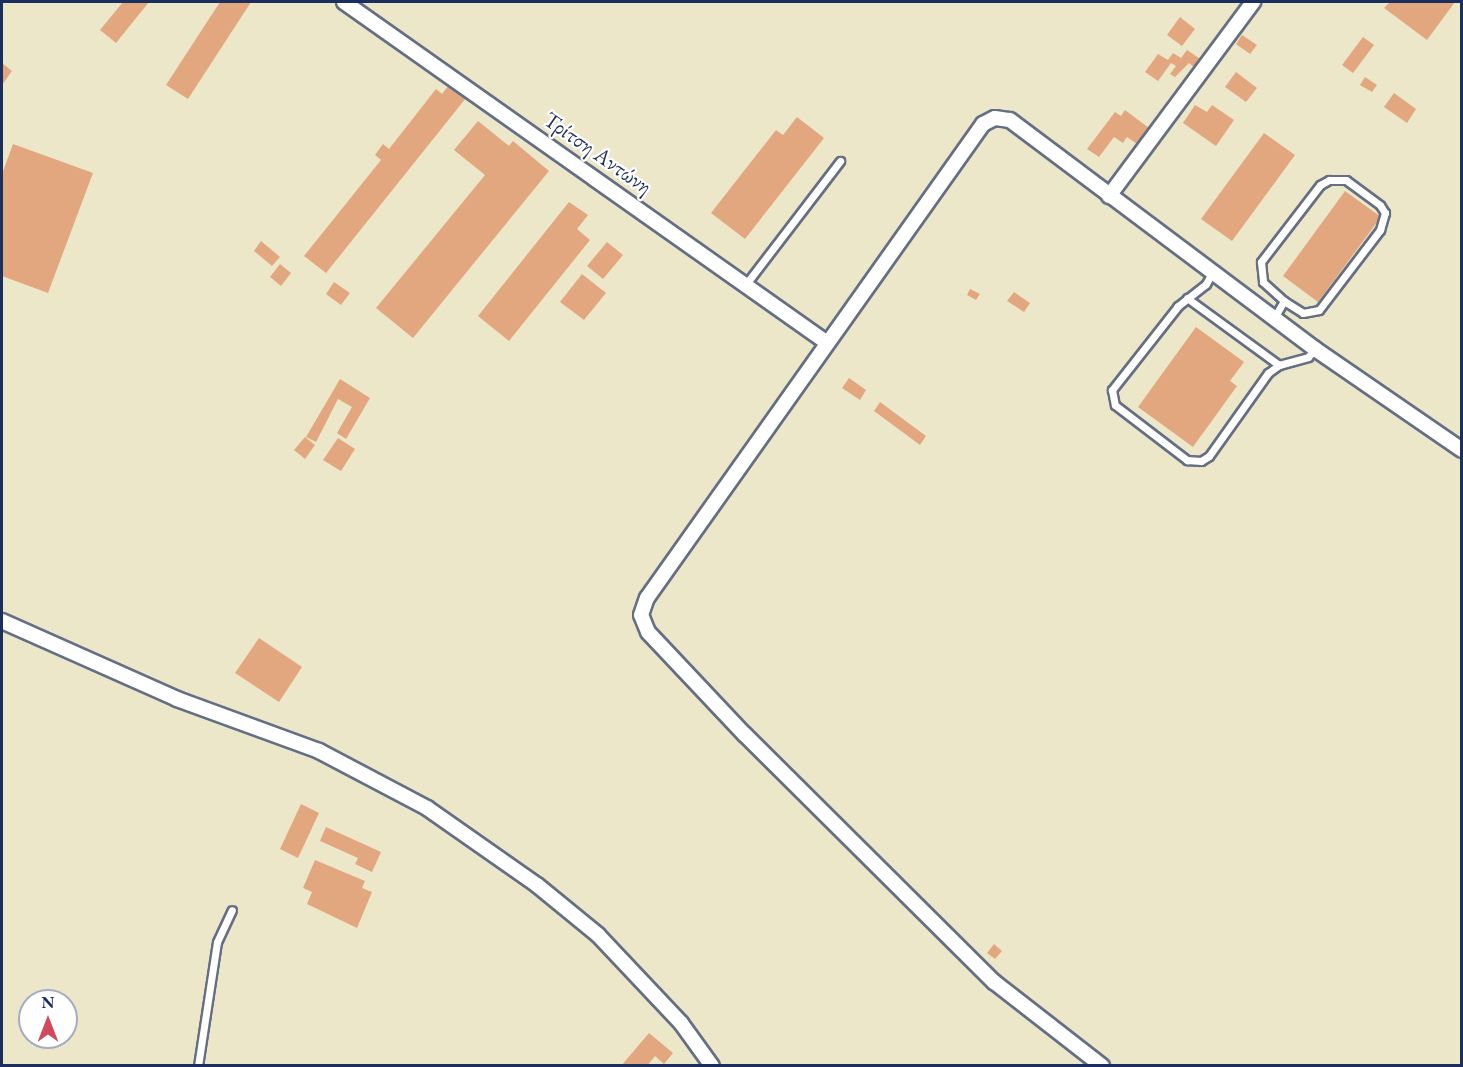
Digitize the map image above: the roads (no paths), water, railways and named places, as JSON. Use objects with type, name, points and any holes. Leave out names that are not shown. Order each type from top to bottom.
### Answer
[{"type":"street","name":"Τρίτση Αντώνη","points":[[344,2],[826,342]]},
{"type":"street","points":[[1109,196],[1253,2]]},
{"type":"street","points":[[1102,1065],[994,982],[678,666],[648,632],[641,615],[647,598],[769,430],[826,342],[983,124],[995,118],[1010,120],[1212,273],[1461,450]]},
{"type":"street","points":[[2,621],[177,699],[319,751],[427,808],[537,885],[598,935],[681,1023],[712,1065]]},
{"type":"lane","points":[[746,284],[840,161]]},
{"type":"lane","points":[[1329,180],[1346,180],[1380,205],[1385,213],[1380,230],[1318,310],[1303,313],[1284,301],[1263,282],[1262,262],[1320,185],[1329,180]]},
{"type":"lane","points":[[1212,273],[1206,284],[1187,298],[1112,390],[1115,405],[1187,460],[1201,461],[1209,456],[1268,374],[1279,365],[1308,357],[1315,348]]},
{"type":"lane","points":[[1187,298],[1279,365]]},
{"type":"lane","points":[[1274,318],[1284,301]]},
{"type":"lane","points":[[198,1065],[217,942],[232,910]]}]
